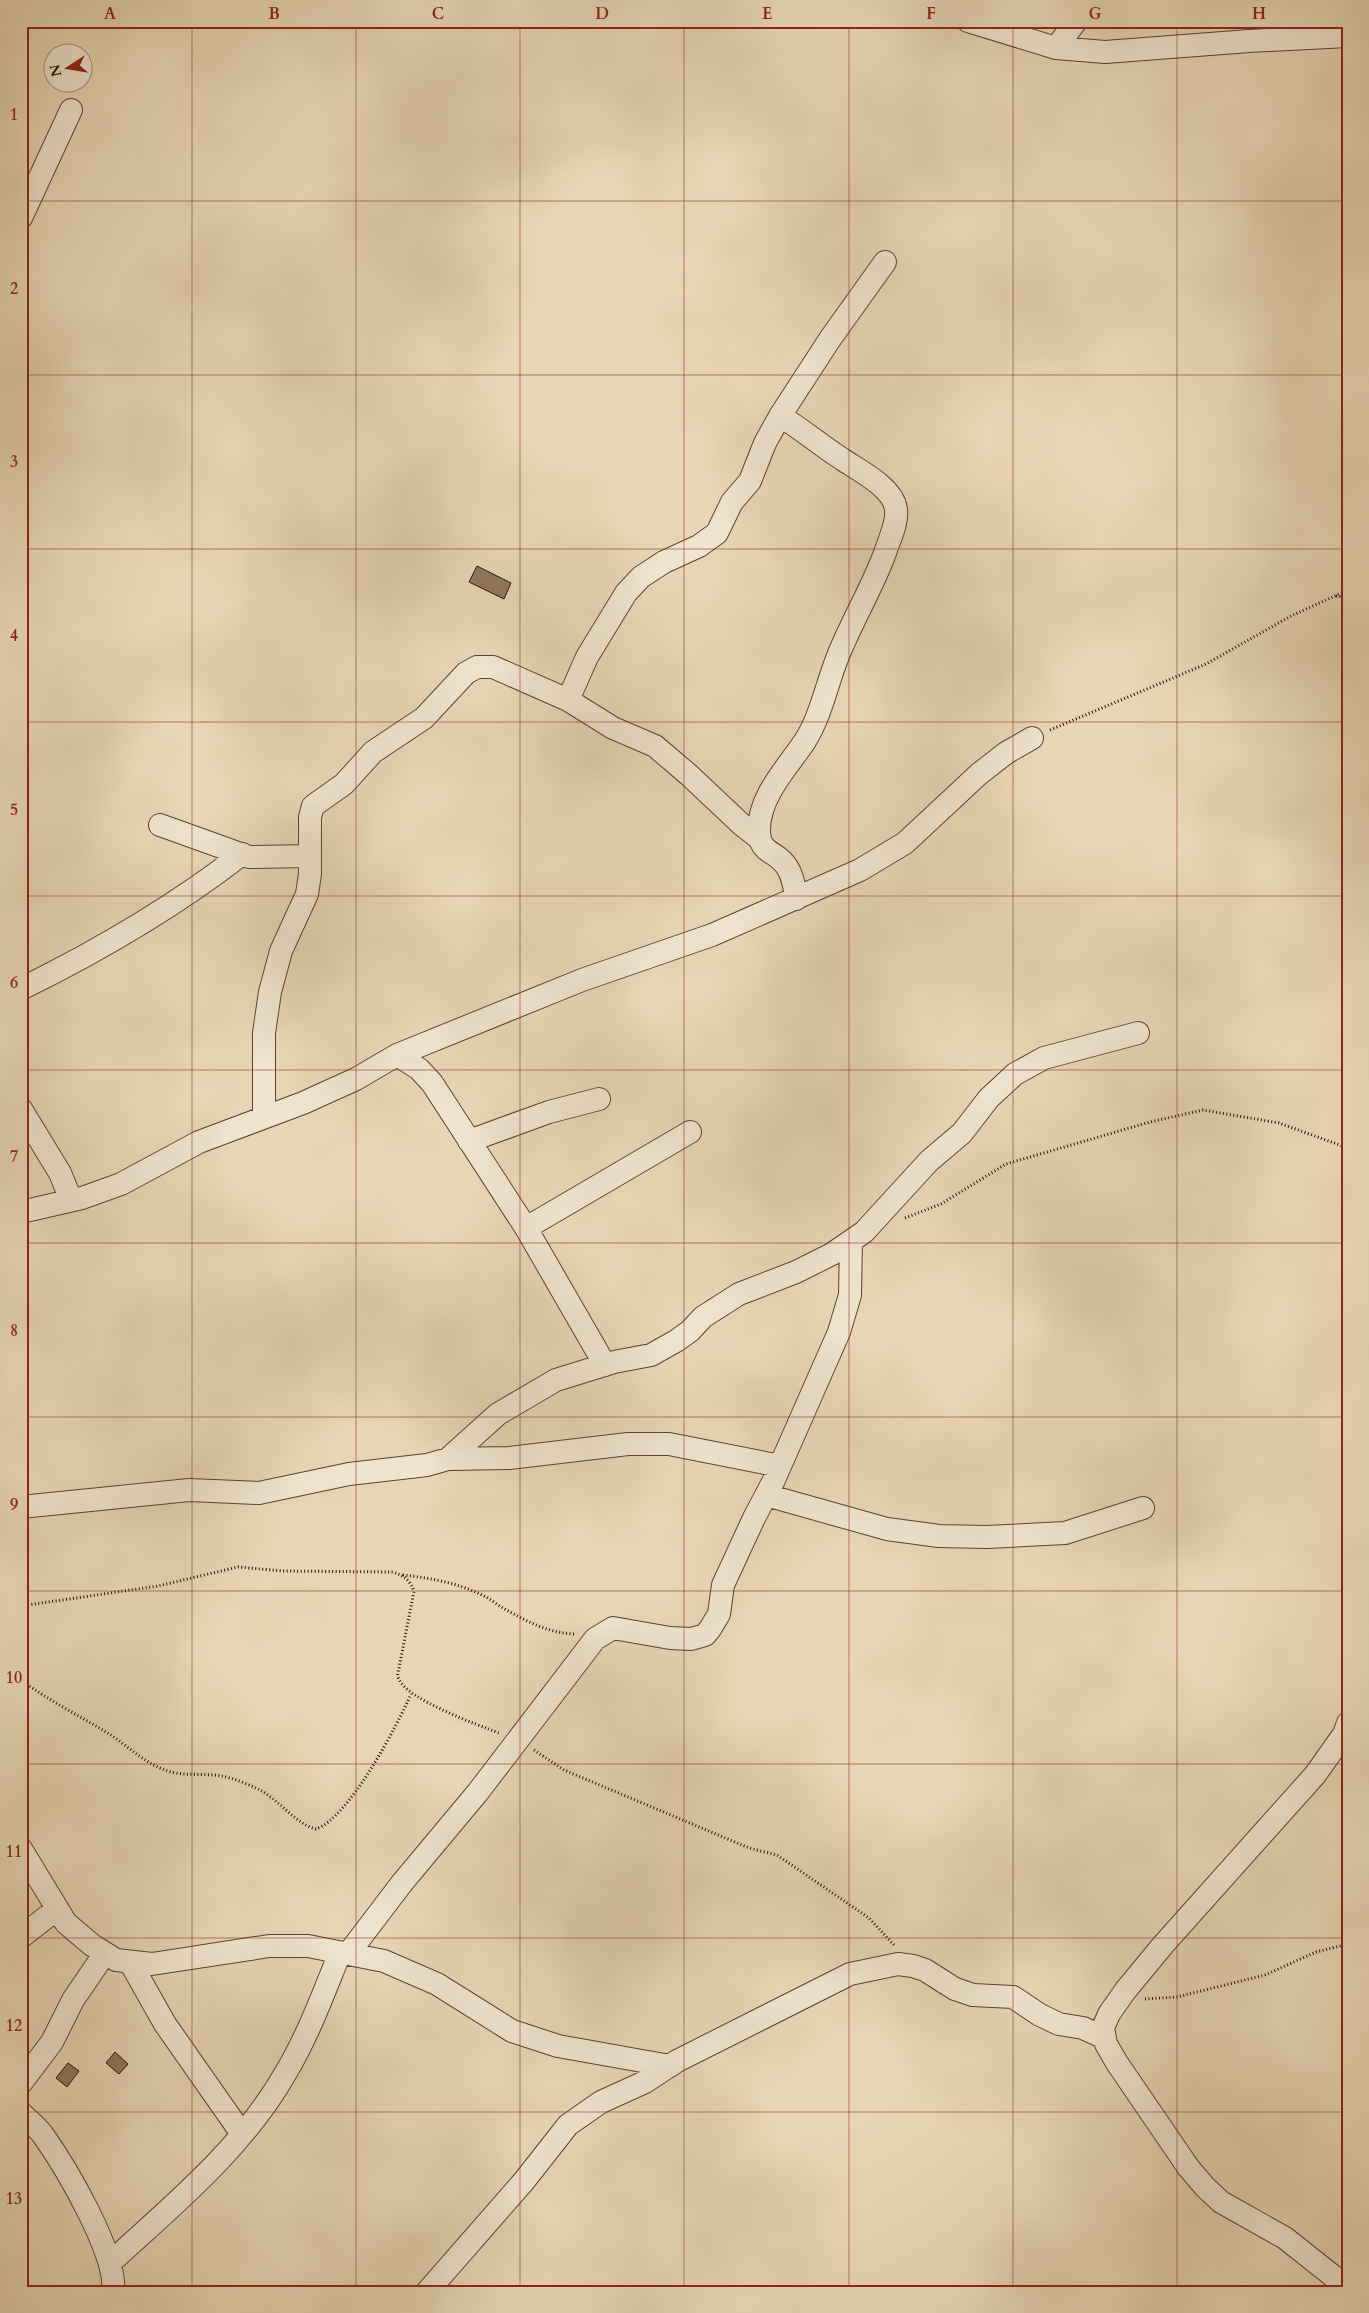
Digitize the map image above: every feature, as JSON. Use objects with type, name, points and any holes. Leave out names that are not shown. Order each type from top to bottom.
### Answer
[{"type":"street","points":[[968,21],[1056,48],[1105,52],[1249,41],[1348,36]]},
{"type":"street","points":[[1056,48],[1076,21]]},
{"type":"street","points":[[21,218],[71,110]]},
{"type":"street","points":[[568,700],[587,658],[626,593],[641,577],[656,567],[699,546],[717,533],[732,502],[750,481],[765,443],[780,416],[830,339],[885,262]]},
{"type":"street","points":[[760,839],[762,813],[774,785],[806,740],[837,658],[881,562],[894,527],[896,509],[889,496],[872,478],[841,459],[801,428],[780,416]]},
{"type":"street","points":[[264,1116],[264,1033],[270,992],[282,951],[306,894],[310,874],[310,817],[313,806],[344,784],[374,752],[424,718],[466,673],[484,665],[493,667],[568,700],[613,728],[655,746],[689,774],[741,824],[760,839],[765,850],[779,857],[788,867],[796,899]]},
{"type":"street","points":[[21,1212],[71,1200],[121,1184],[199,1142],[264,1116],[303,1103],[356,1079],[397,1055],[582,980],[712,935],[860,870],[905,843],[979,774],[1006,753],[1032,738]]},
{"type":"street","points":[[160,825],[249,857],[310,856]]},
{"type":"street","points":[[21,989],[71,964],[155,915],[218,873],[242,854]]},
{"type":"street","points":[[448,1459],[498,1414],[556,1380],[605,1365],[651,1355],[676,1342],[703,1317],[739,1294],[796,1272],[832,1254],[869,1225],[929,1161],[962,1133],[989,1098],[1015,1074],[1044,1058],[1138,1033]]},
{"type":"street","points":[[397,1055],[419,1069],[432,1083],[526,1228],[605,1365]]},
{"type":"street","points":[[469,1141],[549,1112],[599,1099]]},
{"type":"street","points":[[21,1109],[51,1157],[71,1200]]},
{"type":"street","points":[[526,1228],[690,1132]]},
{"type":"street","points":[[110,2263],[223,2158],[242,2134],[285,2075],[344,1954],[478,1792],[600,1635],[613,1628],[622,1628],[670,1638],[691,1639],[705,1635],[719,1614],[723,1585],[780,1466],[839,1332],[850,1295],[852,1240]]},
{"type":"street","points":[[21,1507],[189,1490],[259,1493],[349,1474],[427,1465],[448,1459],[509,1458],[628,1444],[669,1444],[780,1466]]},
{"type":"street","points":[[766,1495],[887,1529],[939,1536],[987,1537],[1065,1533],[1143,1508]]},
{"type":"street","points":[[1347,2290],[1285,2238],[1227,2206],[1205,2187],[1188,2167],[1132,2086],[1106,2044],[1103,2028],[1109,2014],[1122,1996],[1163,1945],[1315,1775],[1344,1734],[1348,1723]]},
{"type":"street","points":[[21,1849],[66,1923],[116,1960],[152,1964],[268,1946],[308,1946],[384,1960],[437,1984],[512,2031],[558,2046],[670,2066]]},
{"type":"street","points":[[21,1937],[58,1909]]},
{"type":"street","points":[[21,2083],[52,2042],[73,2000],[105,1953]]},
{"type":"street","points":[[130,1962],[166,2024],[242,2134]]},
{"type":"street","points":[[427,2292],[524,2181],[568,2125],[602,2102],[645,2082],[670,2066],[850,1974],[877,1966],[908,1965],[925,1970],[955,1989],[973,1995],[1013,1997],[1040,2015],[1059,2024],[1083,2028],[1105,2038]]},
{"type":"street","points":[[21,2113],[42,2134],[70,2177],[107,2251],[115,2283],[113,2292]]},
{"type":"path","points":[[1032,738],[1206,664],[1291,616],[1348,590]]},
{"type":"path","points":[[1336,596],[1348,598]]},
{"type":"path","points":[[869,1225],[910,1217],[941,1204],[1006,1164],[1150,1122],[1203,1110],[1279,1123],[1348,1148]]},
{"type":"path","points":[[21,1606],[158,1586],[238,1567],[283,1572],[393,1572],[402,1575],[436,1579],[484,1596],[502,1608],[553,1632],[600,1635]]},
{"type":"path","points":[[402,1575],[410,1582],[414,1591],[398,1678],[411,1694],[487,1729],[517,1740],[564,1770],[749,1848],[776,1855],[869,1918],[882,1931],[908,1965]]},
{"type":"path","points":[[21,1680],[42,1695],[108,1733],[131,1751],[157,1766],[171,1772],[221,1776],[245,1784],[261,1791],[301,1822],[316,1829],[325,1826],[362,1782],[388,1741],[411,1694]]},
{"type":"path","points":[[1122,1996],[1152,2000],[1178,1997],[1265,1976],[1316,1952],[1348,1944]]},
{"type":"building","points":[[477,566],[511,583],[504,599],[469,582]]},
{"type":"building","points":[[115,2052],[128,2064],[119,2074],[106,2063]]},
{"type":"building","points":[[68,2063],[79,2071],[67,2087],[56,2078]]}]
